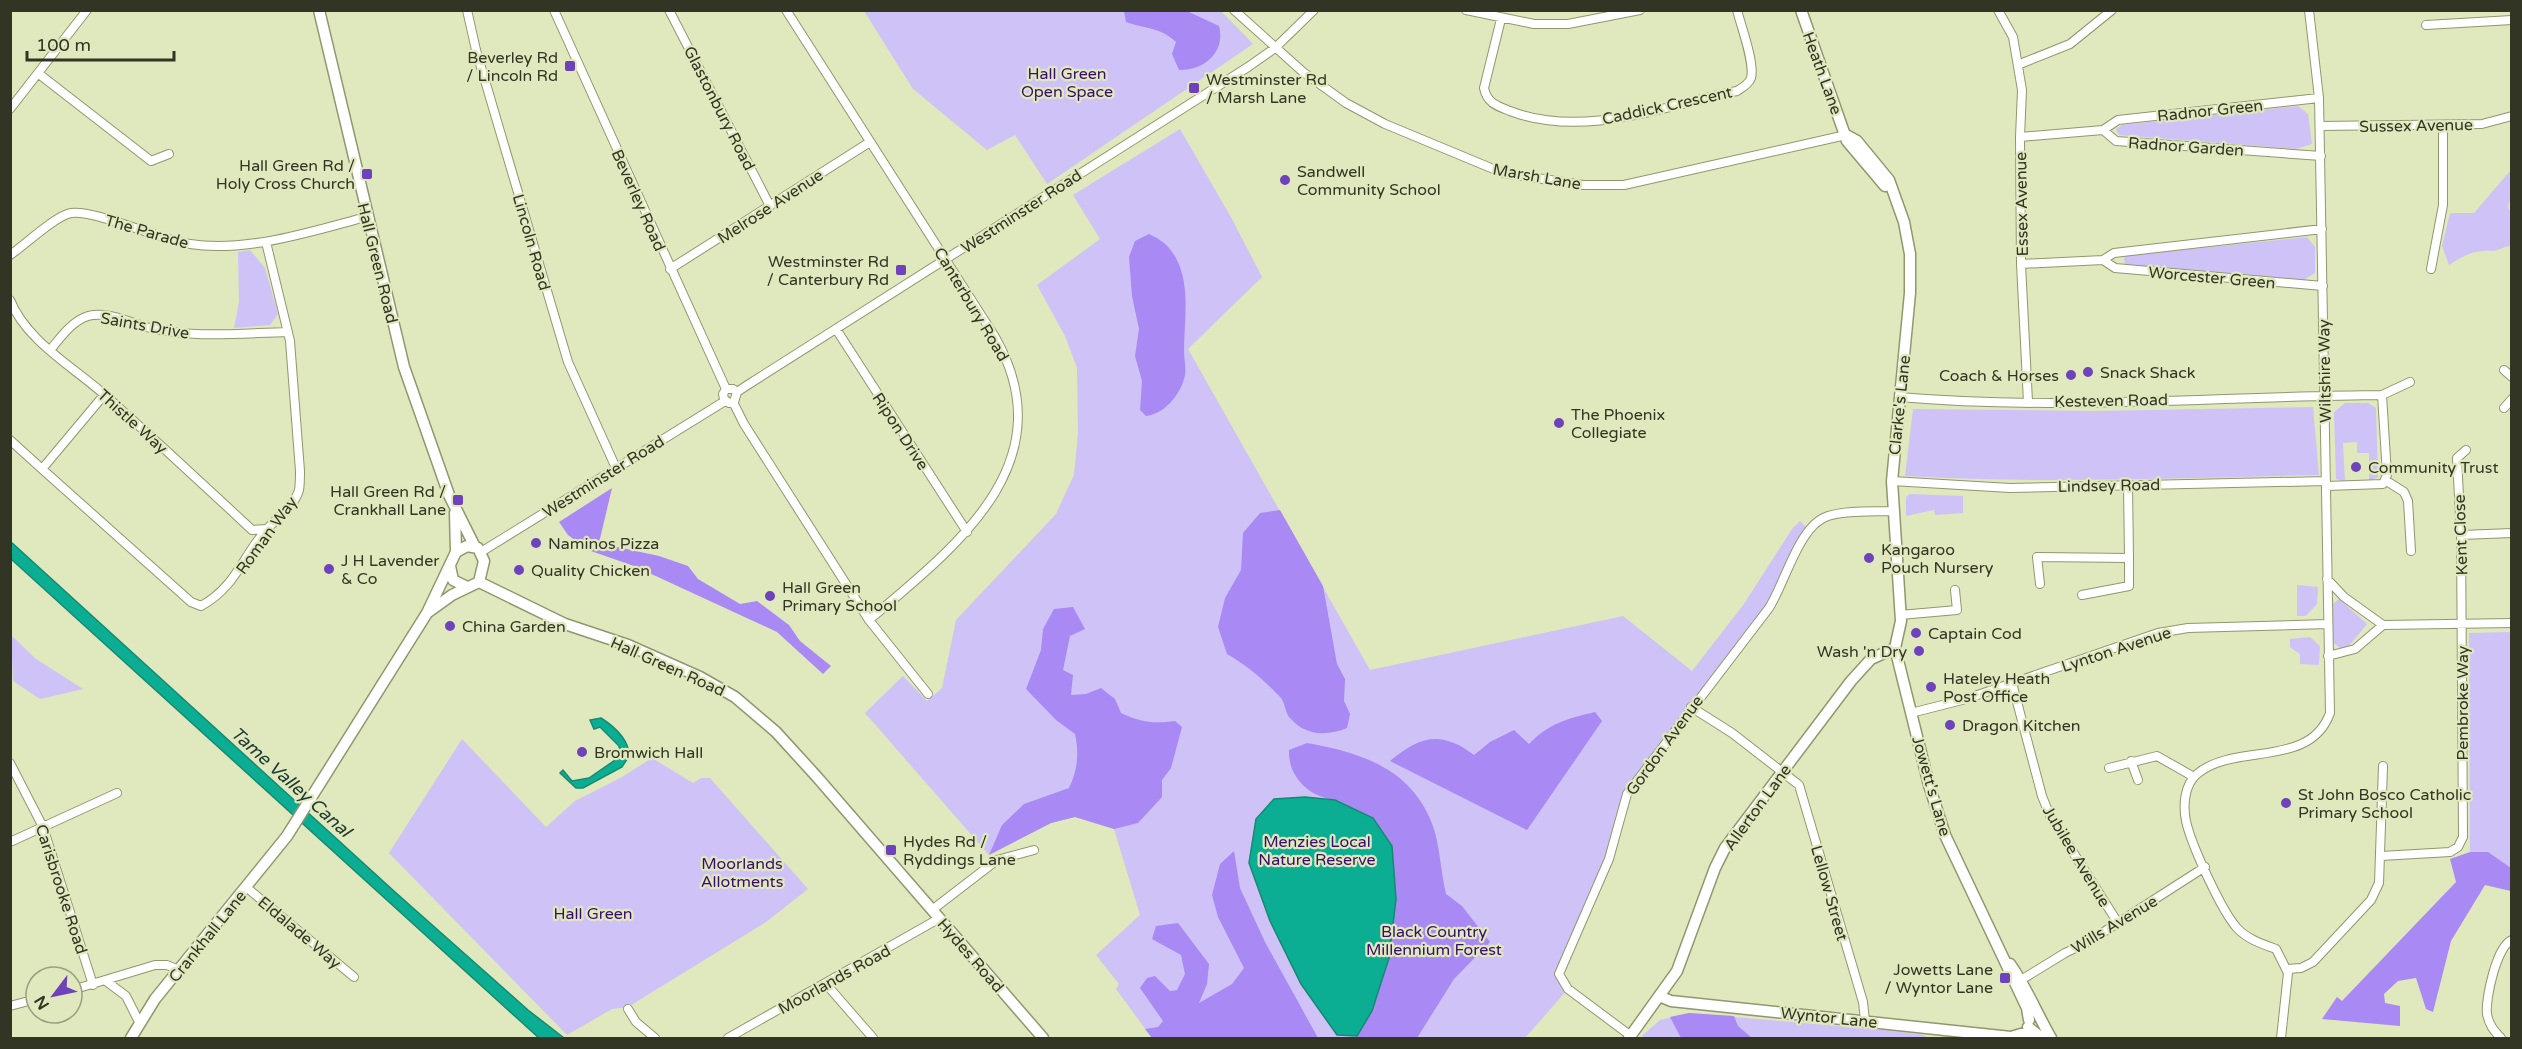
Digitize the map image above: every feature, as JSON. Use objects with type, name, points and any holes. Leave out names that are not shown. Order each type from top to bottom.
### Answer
[{"type":"street","points":[[10,109],[87,10]]},
{"type":"street","name":"Hall Green Road","points":[[319,10],[366,217],[404,367],[422,423],[455,510],[478,550]]},
{"type":"street","name":"Lincoln Road","points":[[467,10],[476,50],[568,362],[616,468]]},
{"type":"street","name":"Beverley Road","points":[[554,10],[726,389]]},
{"type":"street","name":"Glastonbury Road","points":[[669,10],[770,206]]},
{"type":"street","name":"Canterbury Road","points":[[786,10],[1004,353],[1017,398],[1015,442],[1011,459],[986,508],[967,532],[869,620]]},
{"type":"street","name":"Marsh Lane","points":[[1234,10],[1275,48],[1346,103],[1385,124],[1503,173],[1583,184],[1624,185],[1846,135]]},
{"type":"street","name":"Westminster Road","points":[[737,393],[1275,48],[1314,10]]},
{"type":"street","points":[[1466,11],[1534,24],[1568,24],[1640,10]]},
{"type":"street","name":"Caddick Crescent","points":[[1501,19],[1484,88],[1486,96],[1493,104],[1517,113],[1556,121],[1593,121],[1737,90],[1747,84],[1751,78],[1750,61],[1737,10]]},
{"type":"street","name":"Heath Lane","points":[[1801,10],[1846,135]]},
{"type":"street","name":"Essex Avenue","points":[[1998,10],[2013,37],[2020,64],[2022,90],[2021,264],[2028,402]]},
{"type":"street","points":[[2020,64],[2070,44],[2112,10]]},
{"type":"street","name":"Wiltshire Way","points":[[2194,777],[2211,764],[2305,744],[2322,729],[2330,713],[2321,156],[2319,98],[2309,10]]},
{"type":"street","points":[[2426,25],[2511,20]]},
{"type":"street","points":[[39,74],[151,161],[169,154]]},
{"type":"street","name":"Radnor Green","points":[[2103,130],[2118,120],[2319,98]]},
{"type":"street","name":"Sussex Avenue","points":[[2320,126],[2482,124],[2511,116]]},
{"type":"street","points":[[2431,269],[2443,205],[2443,125]]},
{"type":"street","name":"Radnor Garden","points":[[2020,137],[2103,130],[2116,141],[2321,156]]},
{"type":"street","name":"Clarke's Lane","points":[[1846,135],[1852,149],[1892,192],[1909,240],[1911,275],[1892,481],[1900,618]]},
{"type":"street","name":"Melrose Avenue","points":[[670,269],[870,142]]},
{"type":"street","name":"The Parade","points":[[10,255],[69,213],[87,213],[158,237],[192,245],[249,245],[366,217]]},
{"type":"street","name":"Worcester Green","points":[[2021,264],[2103,260],[2114,253],[2322,229]]},
{"type":"street","name":"Roman Way","points":[[42,469],[191,603],[201,606],[222,592],[237,575],[267,529],[283,513],[299,489],[300,471],[288,332],[266,242]]},
{"type":"street","name":"Worcester Green","points":[[2103,260],[2115,268],[2323,286]]},
{"type":"street","name":"Thistle Way","points":[[10,300],[30,333],[104,395],[252,530],[267,529]]},
{"type":"street","name":"Saints Drive","points":[[51,349],[73,324],[89,316],[110,316],[148,327],[186,334],[288,332]]},
{"type":"street","name":"Ripon Drive","points":[[836,328],[967,532]]},
{"type":"street","points":[[2504,370],[2511,377]]},
{"type":"street","points":[[2410,382],[2382,395],[2385,480],[2404,492],[2408,501],[2411,551]]},
{"type":"street","points":[[729,401],[737,393],[733,389],[726,389],[723,394],[869,620],[928,694]]},
{"type":"street","points":[[10,440],[42,469],[104,395]]},
{"type":"street","name":"Kesteven Road","points":[[1899,397],[1953,402],[2028,402],[2382,395]]},
{"type":"street","points":[[2504,408],[2511,399]]},
{"type":"street","name":"Westminster Road","points":[[478,550],[729,401]]},
{"type":"street","name":"Kent Close","points":[[2462,624],[2457,458],[2466,450]]},
{"type":"street","name":"Lindsey Road","points":[[1892,481],[2000,488],[2128,485],[2326,484],[2375,486],[2383,484],[2385,480]]},
{"type":"street","points":[[2082,595],[2129,586],[2128,485]]},
{"type":"street","name":"Hall Green Road","points":[[455,510],[456,552]]},
{"type":"street","name":"Gordon Avenue","points":[[1630,1037],[1568,989],[1559,975],[1609,859],[1627,794],[1780,591],[1810,526],[1828,516],[1894,511]]},
{"type":"street","points":[[2460,535],[2511,533]]},
{"type":"street","points":[[463,547],[478,550],[484,566],[479,582],[467,587],[427,613],[456,552],[463,547]]},
{"type":"street","points":[[2040,584],[2037,557],[2129,558]]},
{"type":"street","points":[[450,566],[453,580],[467,587]]},
{"type":"street","points":[[2327,579],[2344,597],[2383,625],[2511,623]]},
{"type":"street","name":"Hall Green Road","points":[[479,582],[565,624],[628,645],[700,677],[735,697],[776,732],[898,873]]},
{"type":"street","points":[[1900,618],[1957,610],[1955,590]]},
{"type":"street","name":"Crankhall Lane","points":[[131,1038],[139,1022],[179,970],[287,836],[427,613]]},
{"type":"street","name":"Jowett's Lane","points":[[1900,618],[1895,648],[1945,835],[2035,1027]]},
{"type":"street","name":"Lynton Avenue","points":[[1911,713],[1966,699],[2158,633],[2188,628],[2328,624]]},
{"type":"street","name":"Pembroke Way","points":[[2381,856],[2450,852],[2458,847],[2463,837],[2462,624]]},
{"type":"street","points":[[2328,656],[2355,649],[2383,625]]},
{"type":"street","name":"Allerton Lane","points":[[1630,1037],[1677,971],[1715,868],[1725,848],[1871,659],[1895,648]]},
{"type":"street","name":"Jubilee Avenue","points":[[2012,683],[2042,796],[2050,816],[2118,923]]},
{"type":"street","name":"Lellow Street","points":[[1691,707],[1732,733],[1798,785],[1863,1002],[1865,1021]]},
{"type":"street","points":[[2109,768],[2157,756],[2194,777],[2187,790],[2184,809],[2186,822],[2227,914],[2238,929],[2253,940],[2276,949],[2287,969],[2281,1038]]},
{"type":"street","points":[[2131,761],[2138,780]]},
{"type":"street","name":"Carisbrooke Road","points":[[10,763],[43,827],[93,985]]},
{"type":"street","points":[[2287,969],[2301,968],[2313,962],[2371,900],[2379,883],[2383,766]]},
{"type":"street","points":[[10,842],[117,793]]},
{"type":"street","name":"Moorlands Road","points":[[728,1038],[826,984],[936,914],[997,860],[1034,850]]},
{"type":"street","name":"Wills Avenue","points":[[2021,980],[2118,923],[2205,867]]},
{"type":"street","name":"Hydes Road","points":[[898,873],[1042,1038]]},
{"type":"street","name":"Eldalade Way","points":[[246,887],[354,977]]},
{"type":"street","points":[[2501,1038],[2492,1028],[2487,1002],[2500,952],[2511,940]]},
{"type":"street","name":"Jowett's Lane","points":[[1996,944],[2021,980],[2035,1027]]},
{"type":"street","points":[[84,987],[155,965],[167,965],[179,970]]},
{"type":"street","points":[[2021,980],[2019,981],[2022,990],[2021,998]]},
{"type":"street","points":[[106,981],[126,996],[139,1022]]},
{"type":"street","points":[[826,984],[873,1038]]},
{"type":"street","name":"Wyntor Lane","points":[[1659,996],[1671,1001],[1865,1021],[1936,1033],[2001,1034],[2016,1037],[2035,1027]]},
{"type":"street","points":[[628,1010],[636,1022],[655,1038]]},
{"type":"street","points":[[2035,1027],[2051,1038]]},
{"type":"green space","name":"Hall Green Open Space","points":[[864,11],[1221,11],[1253,44],[1047,184],[1015,135],[987,150],[913,89]]},
{"type":"green space","points":[[1124,11],[1189,12],[1219,26],[1219,44],[1216,52],[1197,67],[1179,70],[1172,54],[1176,42],[1158,31],[1126,22]]},
{"type":"green space","points":[[2298,106],[2308,114],[2312,144],[2296,149],[2119,135],[2116,129],[2122,125]]},
{"type":"green space","name":"Menzies Local Nature Reserve","points":[[1180,129],[1232,219],[1262,277],[1188,349],[1370,670],[1623,616],[1692,671],[1744,604],[1792,529],[1800,521],[1808,529],[1780,590],[1627,794],[1609,859],[1561,965],[1568,989],[1525,1038],[1152,1038],[1116,989],[1119,984],[1096,955],[1140,915],[1114,829],[1075,817],[1051,823],[989,855],[865,713],[903,676],[927,701],[942,688],[956,620],[1056,514],[1074,475],[1078,433],[1077,368],[1065,336],[1037,285],[1100,239],[1073,195]]},
{"type":"green space","points":[[2511,170],[2511,196],[2508,207],[2511,214],[2511,246],[2494,251],[2475,252],[2449,265],[2442,246],[2450,213],[2474,213]]},
{"type":"green space","points":[[1149,234],[1168,247],[1176,258],[1184,280],[1185,372],[1182,385],[1175,398],[1159,412],[1146,416],[1140,410],[1142,381],[1135,356],[1139,329],[1132,296],[1129,257],[1135,241]]},
{"type":"green space","points":[[2307,237],[2315,247],[2315,273],[2302,281],[2125,266],[2124,256]]},
{"type":"green space","points":[[250,250],[265,268],[278,314],[270,325],[234,328],[239,302],[238,252]]},
{"type":"green space","points":[[2345,403],[2368,403],[2376,408],[2378,477],[2369,481],[2369,453],[2357,453],[2357,442],[2343,443],[2345,482],[2336,479],[2334,412]]},
{"type":"green space","points":[[2313,407],[2319,475],[2060,480],[1905,476],[1913,409],[2095,411]]},
{"type":"green space","points":[[612,488],[599,543],[659,556],[688,566],[698,579],[740,604],[757,601],[789,625],[800,641],[831,666],[823,674],[777,632],[634,566],[588,550],[568,535],[559,522]]},
{"type":"green space","points":[[1910,494],[1963,496],[1963,513],[1935,515],[1934,510],[1906,516],[1906,497]]},
{"type":"green space","points":[[1280,510],[1323,586],[1337,664],[1345,679],[1344,701],[1350,714],[1347,728],[1339,731],[1317,733],[1297,725],[1289,717],[1283,701],[1275,691],[1249,668],[1227,654],[1218,627],[1225,598],[1241,570],[1243,533],[1260,513]]},
{"type":"green space","points":[[2297,585],[2318,587],[2317,604],[2306,616],[2297,616]]},
{"type":"green space","points":[[2339,599],[2367,624],[2348,647],[2341,649],[2333,642],[2333,604]]},
{"type":"green space","points":[[1073,607],[1085,629],[1070,636],[1063,670],[1073,675],[1071,695],[1086,694],[1101,688],[1115,699],[1121,713],[1147,721],[1175,721],[1182,727],[1171,768],[1162,780],[1162,797],[1138,823],[1114,829],[1075,817],[1051,823],[989,855],[1002,825],[1024,804],[1069,788],[1074,774],[1077,755],[1075,734],[1056,720],[1026,689],[1041,650],[1043,629],[1054,609]]},
{"type":"green space","points":[[2511,632],[2511,891],[2485,885],[2470,852],[2469,633]]},
{"type":"green space","points":[[11,635],[36,659],[83,689],[40,699],[13,681]]},
{"type":"green space","points":[[2310,637],[2320,646],[2319,665],[2300,664],[2300,654],[2290,647],[2290,639]]},
{"type":"green space","points":[[1595,712],[1602,721],[1527,830],[1390,761],[1411,746],[1431,739],[1451,742],[1474,755],[1490,742],[1514,730],[1529,744],[1543,731],[1559,723]]},
{"type":"green space","name":"Hall Green","points":[[462,739],[546,827],[575,801],[622,777],[652,758],[693,783],[701,778],[710,778],[808,889],[766,922],[628,1007],[612,1009],[567,1035],[389,853]]},
{"type":"green space","name":"Black Country Millennium Forest","points":[[1307,743],[1348,752],[1367,759],[1400,778],[1414,792],[1434,829],[1446,894],[1462,906],[1490,942],[1454,979],[1417,1038],[1357,1038],[1335,800],[1317,795],[1302,784],[1292,769],[1290,760],[1289,750]]},
{"type":"green space","points":[[1234,851],[1240,888],[1265,942],[1318,1038],[1152,1038],[1145,1029],[1158,1027],[1163,1021],[1140,988],[1147,978],[1155,976],[1170,991],[1177,990],[1185,974],[1181,955],[1152,939],[1156,926],[1178,923],[1209,964],[1207,984],[1199,1003],[1232,984],[1244,968],[1218,917],[1212,895],[1220,864]]},
{"type":"green space","points":[[2470,852],[2488,852],[2511,868],[2511,891],[2485,885],[2451,941],[2433,1012],[2426,1009],[2416,978],[2398,981],[2384,994],[2385,1003],[2400,1006],[2400,1026],[2322,1019],[2337,997],[2342,1001],[2456,882],[2450,859]]},
{"type":"green space","points":[[1689,1013],[1893,1031],[1924,1035],[1927,1038],[1643,1038],[1642,1036],[1660,1020]]},
{"type":"green space","points":[[1689,1013],[1734,1016],[1738,1026],[1752,1038],[1681,1038],[1670,1017]]},
{"type":"water","points":[[10,541],[395,892],[528,1010],[564,1038],[539,1038],[11,559]]},
{"type":"water","points":[[601,718],[624,739],[629,756],[622,767],[583,788],[576,788],[560,773],[563,770],[572,781],[589,778],[621,756],[619,746],[600,727],[594,729],[590,720]]},
{"type":"water","points":[[1305,797],[1335,800],[1373,818],[1392,846],[1396,899],[1389,958],[1372,1011],[1357,1036],[1337,1035],[1301,984],[1270,921],[1249,863],[1256,819],[1274,799]]},
{"type":"place","name":"Beverley Rd / Lincoln Rd","points":[[570,66]]},
{"type":"place","name":"Westminster Rd / Marsh Lane","points":[[1194,88]]},
{"type":"place","name":"Hall Green Rd / Holy Cross Church","points":[[367,174]]},
{"type":"place","name":"Sandwell Community School","points":[[1285,180]]},
{"type":"place","name":"Westminster Rd / Canterbury Rd","points":[[901,270]]},
{"type":"place","name":"Snack Shack","points":[[2088,372]]},
{"type":"place","name":"Coach & Horses","points":[[2071,375]]},
{"type":"place","name":"The Phoenix Collegiate","points":[[1559,423]]},
{"type":"place","name":"Community Trust","points":[[2356,467]]},
{"type":"place","name":"Hall Green Rd / Crankhall Lane","points":[[458,500]]},
{"type":"place","name":"Naminos Pizza","points":[[536,543]]},
{"type":"place","name":"Kangaroo Pouch Nursery","points":[[1869,558]]},
{"type":"place","name":"J H Lavender & Co","points":[[329,569]]},
{"type":"place","name":"Quality Chicken","points":[[519,570]]},
{"type":"place","name":"Hall Green Primary School","points":[[770,596]]},
{"type":"place","name":"China Garden","points":[[450,626]]},
{"type":"place","name":"Captain Cod","points":[[1916,633]]},
{"type":"place","name":"Wash 'n Dry","points":[[1919,651]]},
{"type":"place","name":"Hateley Heath Post Office","points":[[1931,687]]},
{"type":"place","name":"Dragon Kitchen","points":[[1950,725]]},
{"type":"place","name":"Bromwich Hall","points":[[582,752]]},
{"type":"place","name":"St John Bosco Catholic Primary School","points":[[2286,803]]},
{"type":"place","name":"Hydes Rd / Ryddings Lane","points":[[891,850]]},
{"type":"place","name":"Jowetts Lane / Wyntor Lane","points":[[2005,978]]},
{"type":"water label","name":"Tame Valley Canal","points":[[291,782]]},
{"type":"park label","name":"Moorlands Allotments","points":[[742,872]]}]
